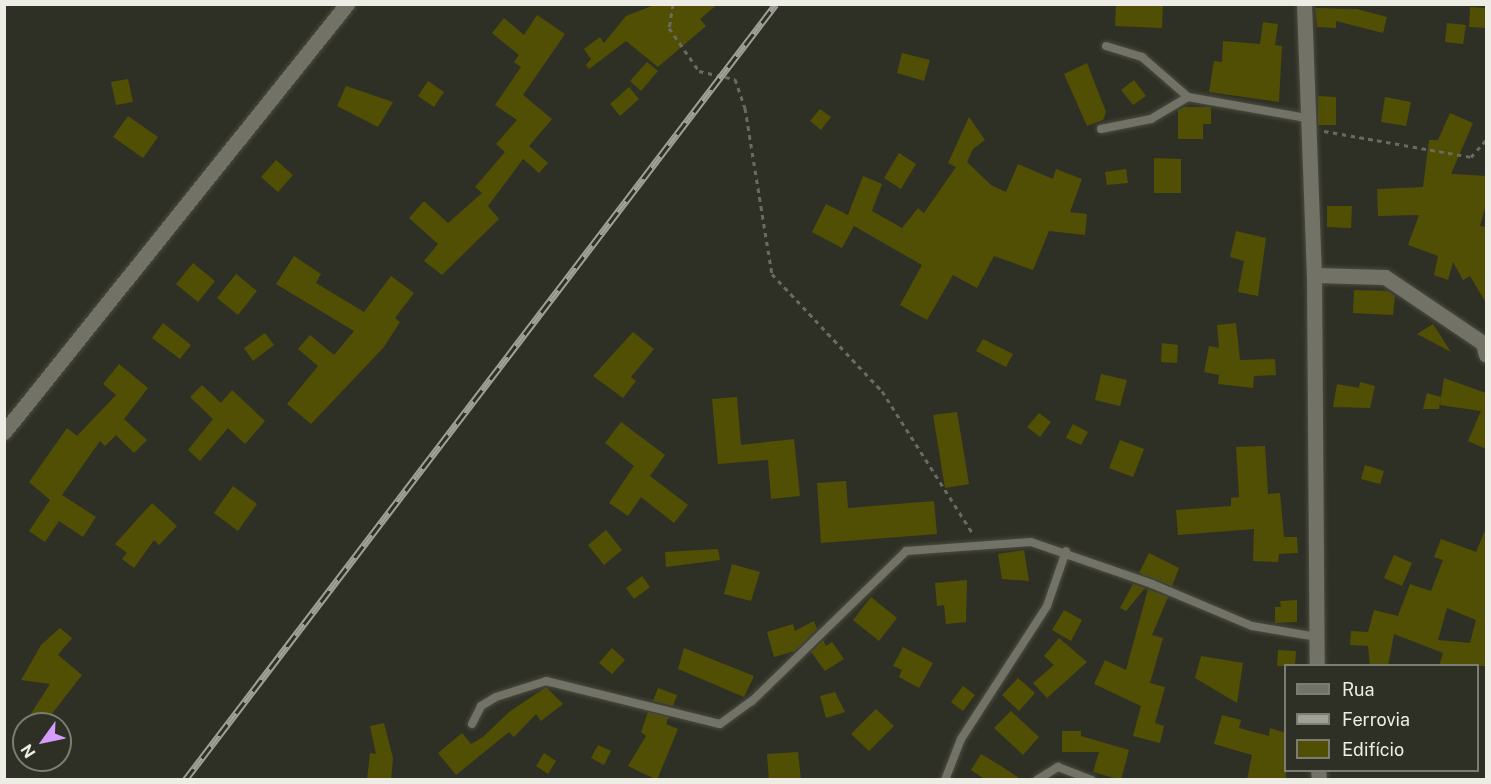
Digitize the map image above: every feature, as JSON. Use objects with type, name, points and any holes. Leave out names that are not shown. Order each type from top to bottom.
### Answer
[{"type":"street","points":[[4,432],[347,4]]},
{"type":"street","points":[[1304,4],[1306,123],[1314,275],[1317,664]]},
{"type":"street","points":[[1314,275],[1385,277],[1483,343],[1486,355]]},
{"type":"lane","points":[[1106,46],[1142,57],[1188,97],[1306,123]]},
{"type":"lane","points":[[1101,129],[1151,119],[1188,97]]},
{"type":"lane","points":[[472,724],[481,706],[496,697],[546,681],[720,724],[752,701],[906,551],[1031,542],[1066,551],[1252,626],[1317,636]]},
{"type":"lane","points":[[945,780],[961,739],[1047,606],[1066,551]]},
{"type":"lane","points":[[1037,780],[1058,767],[1092,780]]},
{"type":"path","points":[[673,4],[669,28],[699,71],[735,79],[745,108],[772,274],[882,392],[979,544]]},
{"type":"path","points":[[1306,123],[1471,157],[1486,140]]},
{"type":"building","points":[[657,4],[718,4],[700,19],[706,26],[658,67],[626,41],[589,69],[586,65],[591,59],[584,49],[600,37],[604,43],[626,16]]},
{"type":"building","points":[[1116,4],[1163,4],[1162,28],[1115,26]]},
{"type":"building","points":[[1470,7],[1485,8],[1485,28],[1469,27]]},
{"type":"building","points":[[1315,8],[1357,9],[1387,17],[1383,33],[1336,21],[1336,28],[1317,27]]},
{"type":"building","points":[[537,15],[565,34],[523,95],[552,119],[529,146],[548,163],[539,173],[523,159],[488,206],[499,219],[442,275],[424,261],[438,244],[409,218],[424,201],[448,223],[482,193],[475,187],[505,152],[496,144],[517,120],[495,105],[521,67],[514,62],[519,55],[492,33],[504,18],[524,35]]},
{"type":"building","points":[[1263,22],[1278,24],[1275,45],[1282,46],[1279,102],[1209,92],[1214,61],[1222,62],[1223,41],[1260,44]]},
{"type":"building","points":[[1447,23],[1466,25],[1463,44],[1445,42]]},
{"type":"building","points":[[902,53],[930,60],[924,81],[897,73]]},
{"type":"building","points":[[647,62],[658,71],[641,91],[630,81]]},
{"type":"building","points":[[1087,63],[1106,112],[1103,120],[1087,126],[1064,74]]},
{"type":"building","points":[[128,79],[133,102],[116,105],[111,82]]},
{"type":"building","points":[[1134,80],[1146,96],[1133,105],[1121,90]]},
{"type":"building","points":[[428,81],[444,92],[434,107],[418,96]]},
{"type":"building","points":[[346,86],[393,102],[378,127],[337,106]]},
{"type":"building","points":[[629,87],[639,99],[620,116],[610,104]]},
{"type":"building","points":[[1318,96],[1336,97],[1336,125],[1318,125]]},
{"type":"building","points":[[1385,97],[1411,102],[1406,126],[1381,122]]},
{"type":"building","points":[[1184,107],[1211,107],[1211,124],[1203,124],[1203,139],[1178,139],[1178,110]]},
{"type":"building","points":[[820,109],[831,117],[821,130],[810,121]]},
{"type":"building","points":[[1450,113],[1473,123],[1451,174],[1486,176],[1486,204],[1480,226],[1486,227],[1486,303],[1470,276],[1463,280],[1453,262],[1448,280],[1434,275],[1438,256],[1408,245],[1419,215],[1378,216],[1377,189],[1423,187],[1429,140],[1438,140]]},
{"type":"building","points":[[128,116],[158,137],[143,158],[113,137]]},
{"type":"building","points":[[969,117],[985,140],[973,149],[967,162],[991,185],[1006,192],[1018,164],[1053,179],[1056,169],[1082,179],[1070,212],[1087,214],[1085,235],[1049,231],[1033,270],[994,256],[977,288],[953,275],[927,320],[900,305],[922,265],[854,226],[842,248],[812,232],[826,204],[848,215],[863,176],[882,184],[872,211],[902,228],[918,208],[924,213],[956,167],[948,163]]},
{"type":"building","points":[[899,153],[916,164],[901,189],[884,178]]},
{"type":"building","points":[[1154,158],[1181,159],[1181,193],[1154,193]]},
{"type":"building","points":[[276,160],[293,175],[278,192],[261,177]]},
{"type":"building","points":[[1126,169],[1128,183],[1107,185],[1105,172]]},
{"type":"building","points":[[1327,206],[1352,206],[1351,228],[1327,227]]},
{"type":"building","points":[[1236,231],[1266,238],[1258,296],[1238,292],[1244,261],[1230,257]]},
{"type":"building","points":[[294,256],[321,274],[316,283],[364,312],[391,276],[414,293],[395,318],[400,322],[384,347],[311,424],[287,404],[318,366],[298,349],[310,335],[334,355],[354,331],[276,284]]},
{"type":"building","points":[[193,263],[215,281],[198,302],[176,284]]},
{"type":"building","points":[[236,274],[257,291],[238,315],[217,298]]},
{"type":"building","points":[[1354,290],[1388,291],[1395,296],[1393,315],[1353,313]]},
{"type":"building","points":[[163,323],[191,345],[180,359],[152,338]]},
{"type":"building","points":[[1236,323],[1240,360],[1275,359],[1276,375],[1254,376],[1253,388],[1218,384],[1219,375],[1204,372],[1209,346],[1219,348],[1217,325]]},
{"type":"building","points":[[1433,324],[1451,352],[1417,334]]},
{"type":"building","points":[[633,332],[654,349],[631,377],[636,381],[623,398],[593,376]]},
{"type":"building","points":[[265,333],[274,345],[253,361],[244,348]]},
{"type":"building","points":[[983,339],[1013,354],[1006,367],[976,351]]},
{"type":"building","points":[[1162,343],[1178,345],[1177,363],[1161,362]]},
{"type":"building","points":[[119,364],[148,388],[124,419],[147,440],[134,453],[116,435],[105,446],[100,441],[62,495],[96,517],[83,537],[59,521],[45,542],[29,531],[50,500],[29,482],[67,428],[77,436],[116,395],[103,384]]},
{"type":"building","points":[[1101,374],[1127,380],[1120,406],[1095,400]]},
{"type":"building","points":[[1444,378],[1486,393],[1486,449],[1468,441],[1481,411],[1440,405]]},
{"type":"building","points":[[1360,382],[1375,386],[1370,408],[1333,407],[1337,384],[1359,388]]},
{"type":"building","points":[[202,385],[221,403],[232,390],[265,421],[245,444],[228,428],[200,461],[188,450],[213,419],[190,397]]},
{"type":"building","points":[[1427,393],[1441,397],[1439,409],[1423,409]]},
{"type":"building","points":[[737,397],[741,445],[794,439],[800,496],[771,499],[768,460],[718,464],[712,399]]},
{"type":"building","points":[[957,412],[969,484],[945,488],[933,415]]},
{"type":"building","points":[[1039,413],[1051,422],[1040,437],[1027,427]]},
{"type":"building","points":[[621,422],[665,455],[650,476],[688,505],[674,523],[641,497],[628,516],[609,503],[634,466],[605,443]]},
{"type":"building","points":[[1073,424],[1088,432],[1081,445],[1066,438]]},
{"type":"building","points":[[1120,440],[1144,449],[1133,477],[1109,468]]},
{"type":"building","points":[[1265,446],[1268,494],[1280,493],[1284,537],[1297,537],[1298,553],[1279,554],[1278,562],[1253,561],[1254,529],[1178,535],[1176,510],[1231,506],[1231,498],[1239,497],[1236,447]]},
{"type":"building","points":[[1365,465],[1384,471],[1380,484],[1361,479]]},
{"type":"building","points":[[846,481],[848,508],[934,501],[937,534],[821,543],[817,483]]},
{"type":"building","points":[[233,486],[257,504],[238,531],[214,513]]},
{"type":"building","points":[[152,503],[177,526],[159,545],[154,540],[134,568],[122,559],[127,553],[115,544]]},
{"type":"building","points":[[1486,528],[1486,666],[1440,664],[1443,653],[1394,634],[1388,664],[1370,664],[1368,646],[1350,645],[1351,631],[1368,632],[1374,610],[1398,616],[1410,584],[1431,591],[1443,560],[1434,557],[1441,539],[1476,552]],"holes":[[[1447,608],[1476,620],[1470,643],[1438,640]]]},
{"type":"building","points":[[606,530],[622,550],[604,565],[588,545]]},
{"type":"building","points":[[718,549],[720,560],[666,567],[665,552]]},
{"type":"building","points":[[1024,550],[1029,581],[1002,579],[998,554]]},
{"type":"building","points":[[1149,553],[1179,568],[1172,586],[1139,573]]},
{"type":"building","points":[[1394,555],[1412,563],[1402,586],[1384,578]]},
{"type":"building","points":[[732,564],[760,572],[751,601],[724,594]]},
{"type":"building","points":[[642,576],[650,587],[634,599],[626,588]]},
{"type":"building","points":[[967,580],[966,622],[946,624],[944,605],[937,606],[935,583]]},
{"type":"building","points":[[1133,584],[1145,588],[1126,611],[1120,608]]},
{"type":"building","points":[[1148,589],[1168,597],[1152,635],[1163,638],[1150,683],[1165,687],[1155,723],[1164,726],[1160,743],[1133,736],[1141,706],[1094,684],[1105,660],[1126,670]]},
{"type":"building","points":[[871,597],[897,618],[879,641],[853,620]]},
{"type":"building","points":[[1297,600],[1297,622],[1275,623],[1275,607],[1281,607],[1280,601]]},
{"type":"building","points":[[1064,610],[1082,620],[1071,641],[1052,630]]},
{"type":"building","points":[[814,621],[817,629],[795,651],[774,657],[767,632],[793,624],[795,631]]},
{"type":"building","points":[[60,628],[72,638],[58,655],[82,675],[53,712],[32,712],[50,684],[21,680],[41,645]]},
{"type":"building","points":[[1059,638],[1087,662],[1047,698],[1033,683],[1054,665],[1044,656]]},
{"type":"building","points":[[823,640],[826,646],[832,642],[844,659],[825,671],[811,652]]},
{"type":"building","points":[[903,647],[933,663],[919,688],[899,677],[902,670],[893,666]]},
{"type":"building","points":[[612,648],[625,660],[612,674],[599,663]]},
{"type":"building","points":[[684,648],[754,676],[744,697],[678,669]]},
{"type":"building","points":[[1278,650],[1296,651],[1295,664],[1277,666]]},
{"type":"building","points":[[1201,656],[1243,663],[1237,703],[1195,678]]},
{"type":"building","points":[[1018,678],[1035,693],[1019,711],[1002,695]]},
{"type":"building","points":[[963,686],[975,695],[963,711],[951,702]]},
{"type":"building","points":[[546,687],[563,704],[541,721],[536,714],[514,737],[509,732],[456,775],[438,753],[462,733],[471,744],[483,737],[509,712]]},
{"type":"building","points":[[658,688],[677,695],[673,706],[653,701]]},
{"type":"building","points":[[835,692],[845,712],[826,718],[820,696]]},
{"type":"building","points":[[876,709],[894,726],[869,751],[851,734]]},
{"type":"building","points":[[1011,711],[1039,737],[1023,755],[994,728]]},
{"type":"building","points":[[648,712],[669,717],[666,724],[678,729],[657,780],[628,766],[646,736],[641,732]]},
{"type":"building","points":[[1222,715],[1241,720],[1239,728],[1269,736],[1270,728],[1284,732],[1286,780],[1247,780],[1252,755],[1214,744]]},
{"type":"building","points":[[384,723],[393,758],[391,780],[367,780],[370,753],[376,754],[370,726]]},
{"type":"building","points":[[1062,731],[1081,731],[1081,736],[1129,750],[1121,780],[1093,772],[1099,752],[1062,752]]},
{"type":"building","points":[[598,745],[611,751],[604,765],[591,758]]},
{"type":"building","points":[[798,752],[801,780],[769,780],[767,754]]},
{"type":"building","points":[[544,753],[556,761],[548,774],[536,766]]},
{"type":"building","points":[[981,754],[1022,780],[986,780],[971,770]]},
{"type":"railway","points":[[185,780],[776,4]]}]
